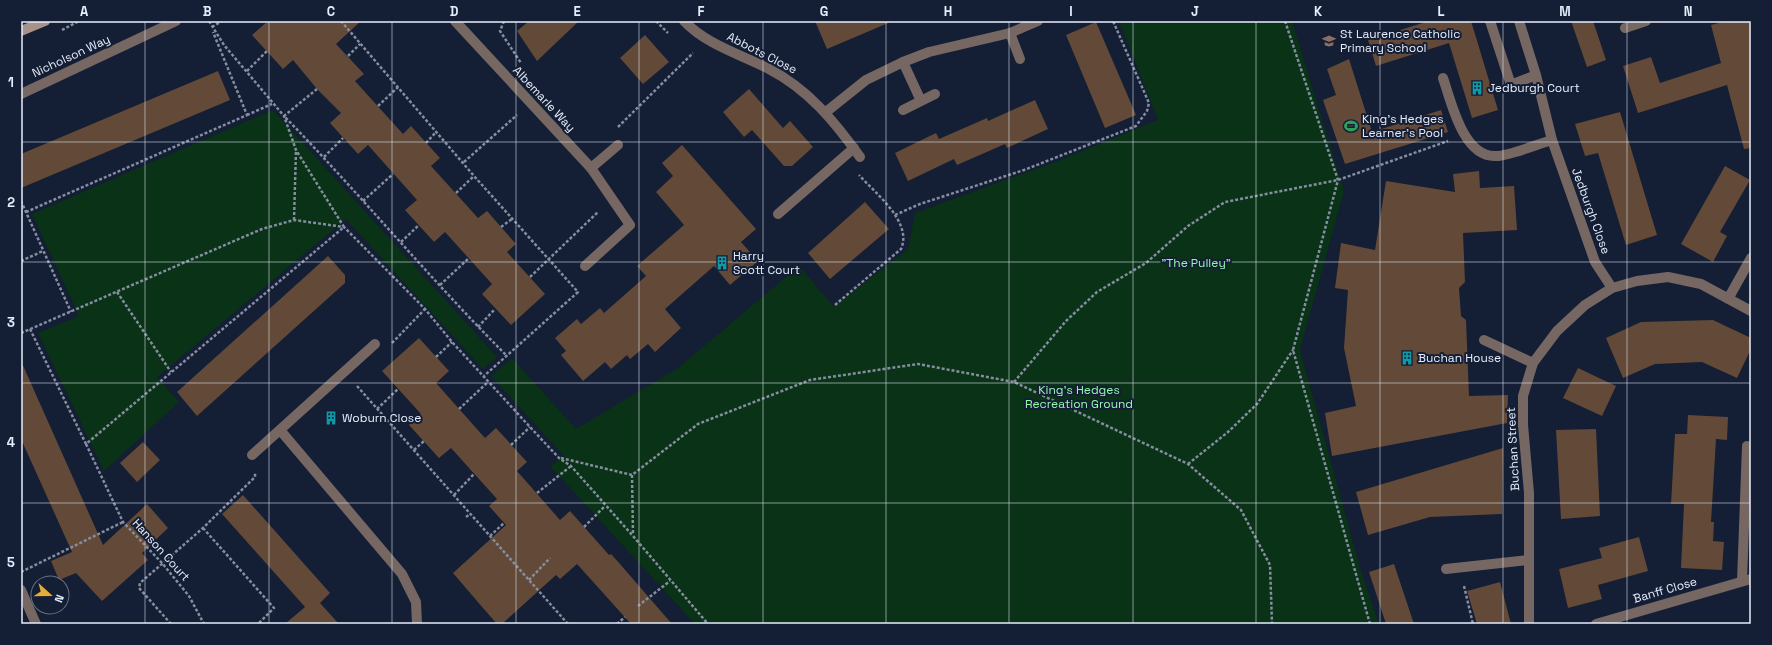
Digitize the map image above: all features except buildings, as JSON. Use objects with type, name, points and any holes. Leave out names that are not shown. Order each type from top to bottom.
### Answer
[{"type":"street","points":[[21,31],[30,24],[45,21]]},
{"type":"street","name":"Nicholson Way","points":[[21,94],[176,21]]},
{"type":"street","name":"Abbots Close","points":[[684,21],[707,40],[769,69],[799,86],[826,112],[860,157]]},
{"type":"street","points":[[826,112],[866,80],[903,62],[929,52],[1010,34],[1038,21]]},
{"type":"street","points":[[1490,21],[1511,85],[1536,75]]},
{"type":"street","name":"Jedburgh Close","points":[[1519,21],[1536,75],[1552,140],[1595,262],[1612,288]]},
{"type":"street","points":[[1625,28],[1646,21]]},
{"type":"street","name":"Albemarle Way","points":[[461,23],[531,104],[592,168]]},
{"type":"street","points":[[1010,34],[1020,59]]},
{"type":"street","points":[[903,62],[921,101]]},
{"type":"street","points":[[1442,78],[1464,136],[1478,152],[1495,157],[1552,140]]},
{"type":"street","points":[[903,110],[935,94]]},
{"type":"street","points":[[584,266],[630,225],[592,168],[618,145]]},
{"type":"street","points":[[778,214],[854,148]]},
{"type":"street","points":[[1728,299],[1751,258]]},
{"type":"street","name":"Buchan Street","points":[[1529,624],[1529,493],[1523,425],[1523,396],[1533,363],[1557,331],[1585,305],[1612,288],[1637,280],[1668,277],[1701,284],[1751,311]]},
{"type":"street","points":[[1484,340],[1533,363]]},
{"type":"street","points":[[252,455],[375,344]]},
{"type":"street","points":[[280,430],[402,574],[416,602],[417,624]]},
{"type":"street","name":"Banff Close","points":[[1596,624],[1747,580],[1747,446]]},
{"type":"street","points":[[1446,569],[1528,560]]},
{"type":"street","points":[[21,590],[25,609],[36,624]]},
{"type":"path","points":[[210,21],[247,115]]},
{"type":"path","points":[[211,26],[222,21]]},
{"type":"path","points":[[341,21],[360,44],[372,55],[436,132],[464,162],[474,176],[578,292],[484,376]]},
{"type":"path","points":[[504,21],[500,31],[525,68]]},
{"type":"path","points":[[895,215],[920,204],[1024,170],[1136,126],[1147,111],[1149,103],[1113,21]]},
{"type":"path","points":[[1188,464],[1228,432],[1257,404],[1293,350],[1338,180],[1285,21]]},
{"type":"path","points":[[211,26],[224,45],[247,71],[272,104],[324,157],[478,327],[507,356]]},
{"type":"path","points":[[348,56],[360,44]]},
{"type":"path","points":[[247,71],[266,52]]},
{"type":"path","points":[[616,129],[627,120],[693,53],[700,56]]},
{"type":"path","points":[[378,106],[398,87]]},
{"type":"path","points":[[284,116],[317,89]]},
{"type":"path","points":[[26,212],[272,104]]},
{"type":"path","points":[[464,162],[531,104]]},
{"type":"path","points":[[284,116],[296,150],[344,227],[425,309],[452,342],[559,458],[571,466],[708,624]]},
{"type":"path","points":[[426,143],[436,132]]},
{"type":"path","points":[[1014,382],[1066,321],[1097,292],[1146,264],[1188,226],[1225,202],[1338,180],[1464,136]]},
{"type":"path","points":[[324,157],[343,138]]},
{"type":"path","points":[[294,220],[296,150]]},
{"type":"path","points":[[835,305],[901,248],[904,242],[902,227],[895,215],[843,157]]},
{"type":"path","points":[[363,201],[393,174]]},
{"type":"path","points":[[456,193],[474,176]]},
{"type":"path","points":[[530,277],[612,199]]},
{"type":"path","points":[[21,201],[71,312]]},
{"type":"path","points":[[501,227],[512,219]]},
{"type":"path","points":[[21,333],[262,229],[294,220],[344,227]]},
{"type":"path","points":[[401,242],[419,225]]},
{"type":"path","points":[[86,444],[344,227]]},
{"type":"path","points":[[21,261],[43,251]]},
{"type":"path","points":[[440,285],[469,258]]},
{"type":"path","points":[[117,292],[171,372]]},
{"type":"path","points":[[389,347],[425,309]]},
{"type":"path","points":[[478,327],[495,309]]},
{"type":"path","name":"Hanson Court","points":[[30,329],[123,522],[162,563],[189,596],[204,624]]},
{"type":"path","points":[[436,357],[452,342]]},
{"type":"path","points":[[1293,350],[1370,624]]},
{"type":"path","points":[[632,475],[698,424],[810,380],[918,364],[1014,382],[1188,464],[1241,510],[1270,564],[1272,624]]},
{"type":"path","points":[[459,409],[488,382]]},
{"type":"path","points":[[354,383],[568,624]]},
{"type":"path","points":[[377,409],[398,389]]},
{"type":"path","points":[[511,445],[530,427]]},
{"type":"path","points":[[414,450],[424,441]]},
{"type":"path","points":[[170,624],[139,588],[140,583],[203,528],[255,477],[252,455]]},
{"type":"path","points":[[559,458],[632,475]]},
{"type":"path","points":[[537,493],[571,466]]},
{"type":"path","points":[[453,495],[474,474]]},
{"type":"path","points":[[632,475],[633,536]]},
{"type":"path","points":[[584,527],[605,506]]},
{"type":"path","points":[[466,517],[470,514]]},
{"type":"path","points":[[21,572],[123,522]]},
{"type":"path","points":[[490,536],[504,523]]},
{"type":"path","points":[[203,528],[274,608],[258,624]]},
{"type":"path","points":[[529,580],[550,558]]},
{"type":"path","points":[[1460,568],[1473,624]]},
{"type":"path","points":[[638,606],[670,580]]},
{"type":"path","points":[[617,624],[625,617]]},
{"type":"green space","name":"King's Hedges Recreation Ground","points":[[1119,21],[1292,21],[1344,191],[1300,350],[1361,571],[1379,624],[695,624],[550,466],[564,456],[491,376],[512,358],[576,429],[678,368],[799,266],[834,307],[908,249],[915,213],[1058,161],[1158,120]]},
{"type":"green space","points":[[273,110],[497,357],[483,369],[346,219],[157,377],[179,402],[104,471],[38,333],[79,316],[32,214]]},
{"type":"place","name":"St Laurence Catholic Primary School","points":[[1329,41]]},
{"type":"place","name":"Jedburgh Court","points":[[1477,88]]},
{"type":"place","name":"King's Hedges Learner's Pool","points":[[1351,126]]},
{"type":"place","name":"Harry Scott Court","points":[[722,263]]},
{"type":"place","name":"Buchan House","points":[[1407,358]]},
{"type":"place","name":"Woburn Close","points":[[331,418]]},
{"type":"park label","name":"\"The Pulley\"","points":[[1196,263]]}]
